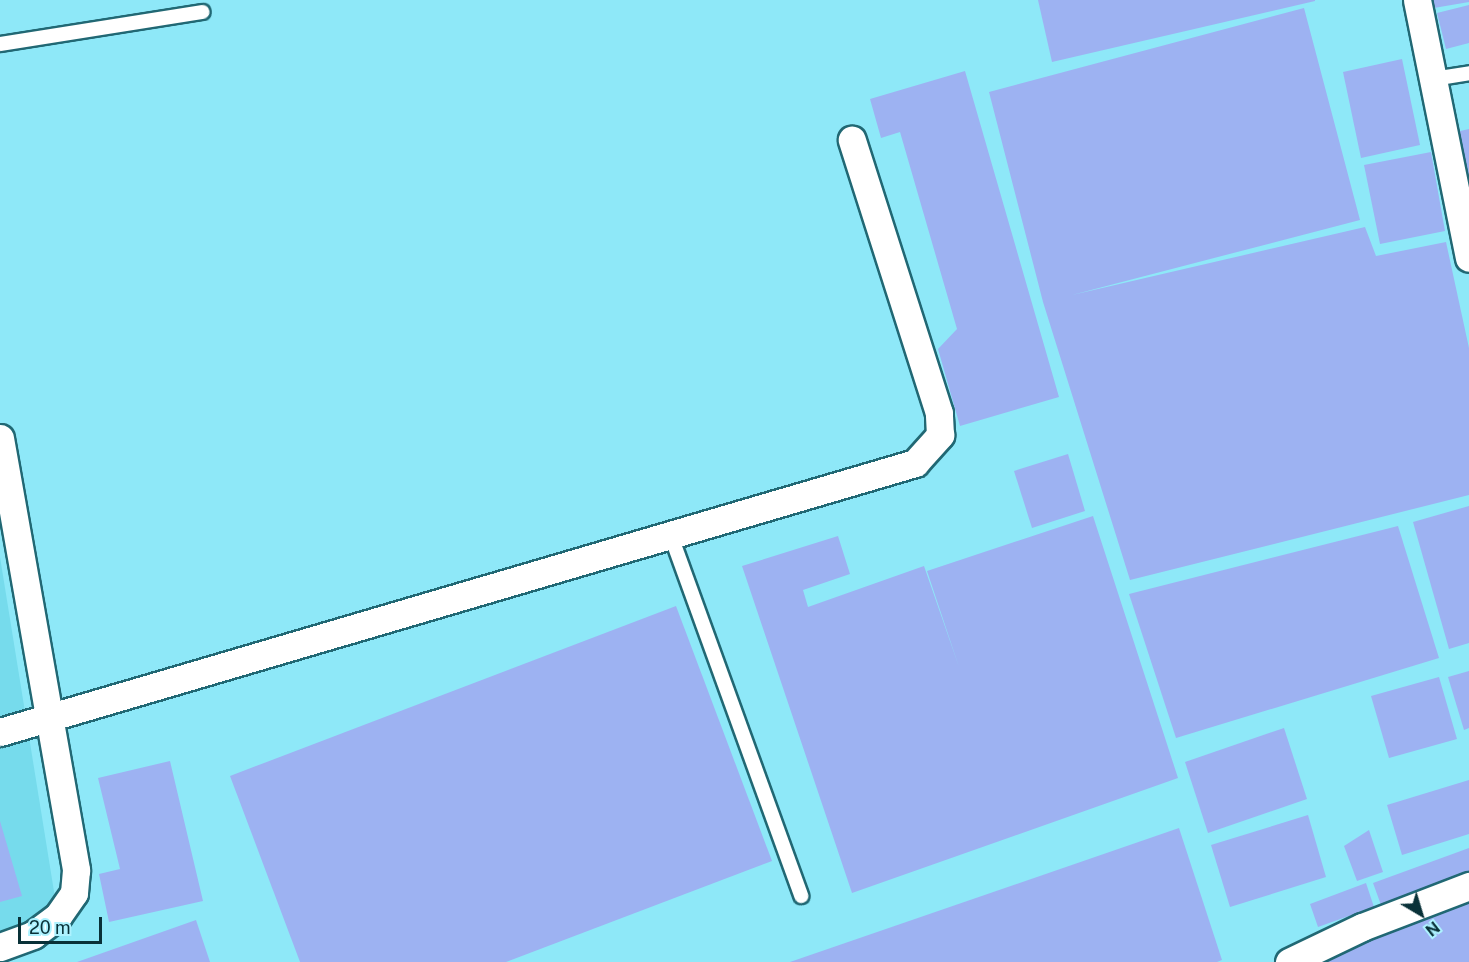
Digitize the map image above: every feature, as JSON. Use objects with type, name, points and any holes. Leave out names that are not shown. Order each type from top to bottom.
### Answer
[{"type":"street","points":[[1417,0],[1469,258]]},
{"type":"street","points":[[0,732],[915,463],[940,435],[939,413],[852,140]]},
{"type":"street","points":[[0,438],[76,870],[74,893],[58,916],[33,935],[0,947]]},
{"type":"street","points":[[1289,962],[1362,927],[1469,886]]},
{"type":"lane","points":[[0,44],[202,12]]},
{"type":"lane","points":[[1433,79],[1469,73]]},
{"type":"lane","points":[[671,536],[801,896]]},
{"type":"shaded area","points":[[0,557],[57,910],[0,931]]},
{"type":"building","points":[[1038,0],[1315,0],[1315,1],[1052,62]]},
{"type":"building","points":[[1426,0],[1469,0],[1469,2],[1428,9]]},
{"type":"building","points":[[1469,5],[1469,43],[1446,49],[1437,13]]},
{"type":"building","points":[[1304,8],[1360,220],[1072,295],[1365,227],[1376,256],[1446,242],[1469,348],[1469,495],[1130,580],[1043,302],[989,92]]},
{"type":"building","points":[[1402,59],[1420,145],[1361,158],[1343,72]]},
{"type":"building","points":[[965,71],[1059,397],[960,426],[938,349],[957,329],[900,132],[881,138],[870,99]]},
{"type":"building","points":[[1469,129],[1469,183],[1468,183],[1456,132]]},
{"type":"building","points":[[1431,152],[1445,231],[1380,244],[1364,165]]},
{"type":"building","points":[[1068,454],[1085,511],[1032,528],[1014,471]]},
{"type":"building","points":[[1469,506],[1469,643],[1449,649],[1413,522]]},
{"type":"building","points":[[1093,516],[1178,778],[852,893],[742,566],[838,536],[850,574],[803,590],[808,607],[924,566],[959,667],[927,571]]},
{"type":"building","points":[[1398,526],[1439,658],[1176,738],[1129,594]]},
{"type":"building","points":[[676,606],[772,861],[506,962],[300,962],[230,776]]},
{"type":"building","points":[[1469,671],[1469,728],[1464,730],[1448,677]]},
{"type":"building","points":[[1439,677],[1457,739],[1389,758],[1371,696]]},
{"type":"building","points":[[1284,728],[1307,799],[1208,833],[1185,762]]},
{"type":"building","points":[[170,761],[203,901],[109,922],[99,874],[120,869],[98,778]]},
{"type":"building","points":[[1469,780],[1469,834],[1402,855],[1387,805]]},
{"type":"building","points":[[1308,815],[1326,877],[1230,907],[1211,845]]},
{"type":"building","points":[[0,821],[22,896],[0,902]]},
{"type":"building","points":[[1179,828],[1222,960],[1217,962],[790,962]]},
{"type":"building","points":[[1369,830],[1383,872],[1357,881],[1344,846]]},
{"type":"building","points":[[1469,848],[1469,873],[1381,905],[1373,883]]},
{"type":"building","points":[[1366,883],[1374,907],[1318,927],[1310,904]]},
{"type":"building","points":[[1469,896],[1469,962],[1326,962],[1323,948]]},
{"type":"building","points":[[196,920],[210,962],[77,962]]}]
